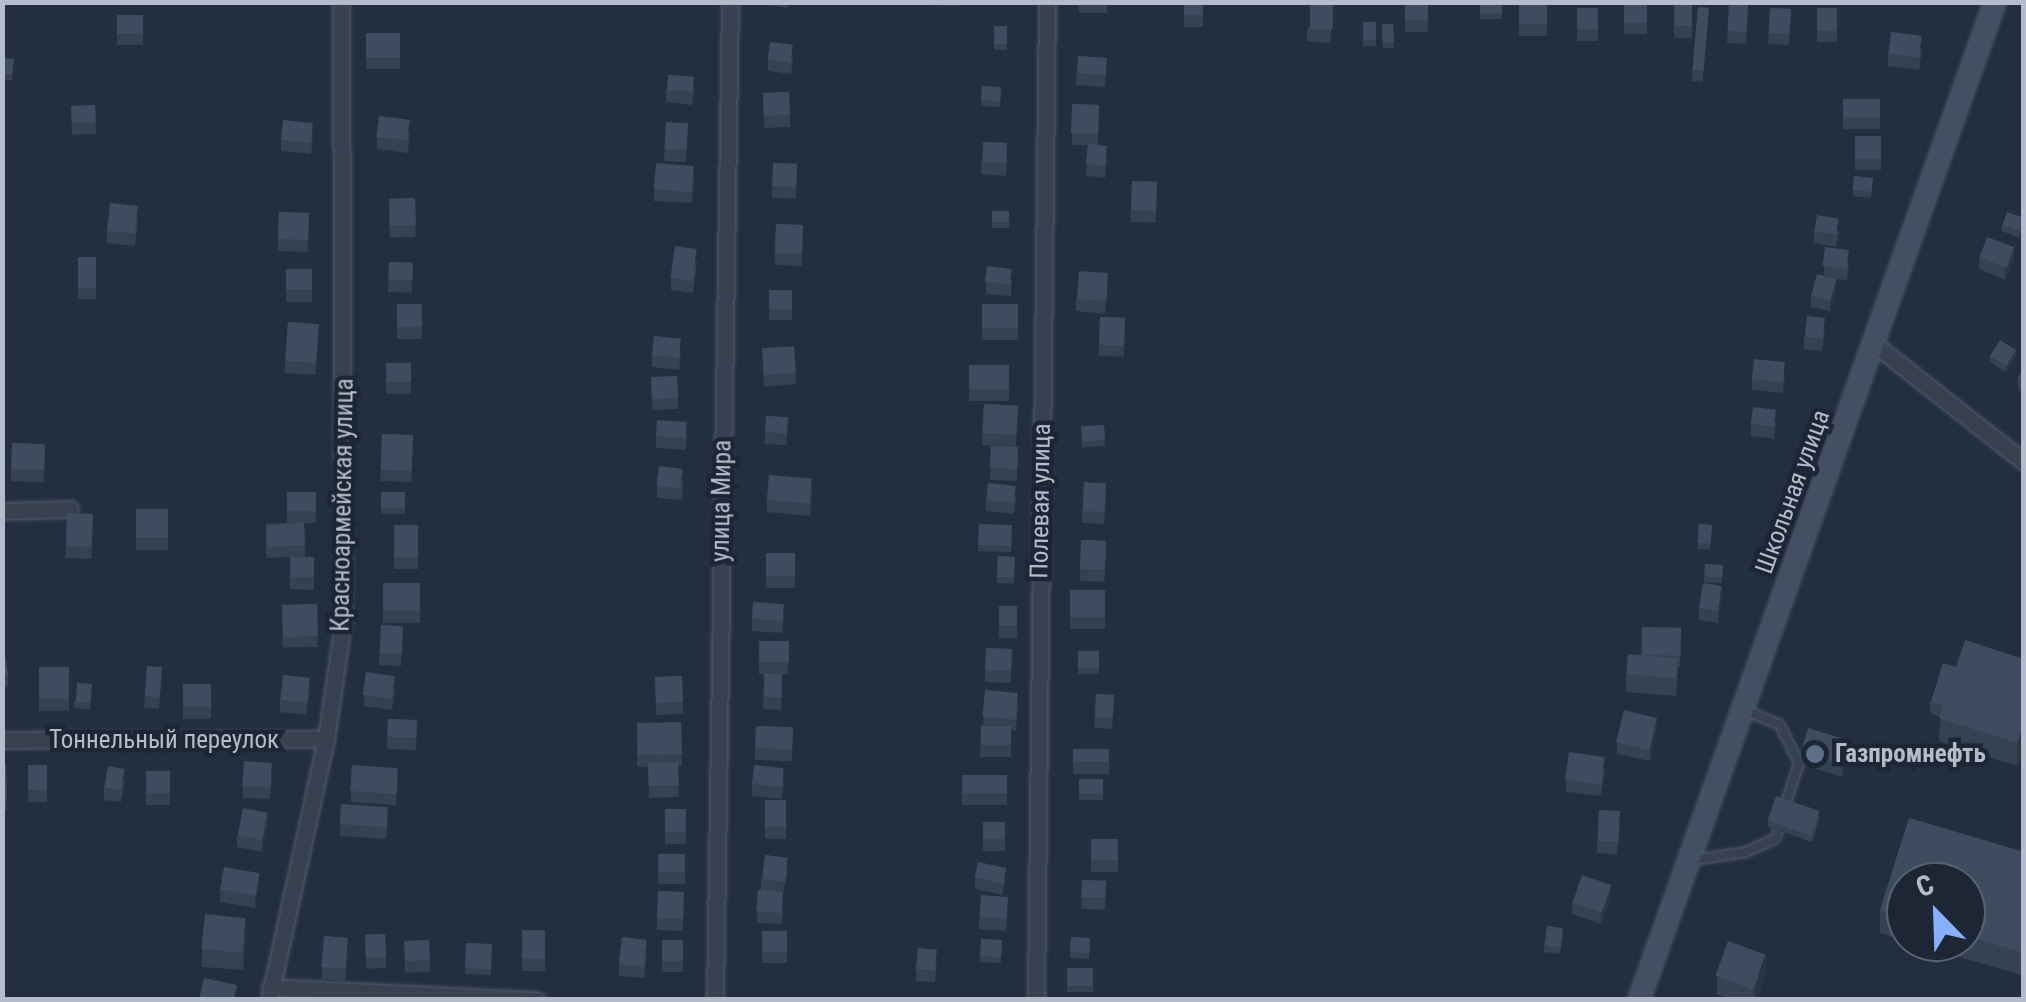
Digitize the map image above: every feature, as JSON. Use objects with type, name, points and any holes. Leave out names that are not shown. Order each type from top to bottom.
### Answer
[{"type":"main road","name":"Школьная улица","points":[[1639,1000],[1996,2]]},
{"type":"street","name":"Красноармейская улица","points":[[270,993],[326,740],[343,622],[348,505],[341,2]]},
{"type":"street","name":"улица Мира","points":[[715,1000],[730,2]]},
{"type":"street","name":"Полевая улица","points":[[1036,1000],[1048,2]]},
{"type":"street","points":[[1873,343],[2024,462]]},
{"type":"street","points":[[2,512],[70,509]]},
{"type":"street","name":"Тоннельный переулок","points":[[2,740],[326,740]]},
{"type":"street","points":[[270,993],[537,1000]]},
{"type":"lane","points":[[1688,860],[1746,852],[1776,838],[1798,763],[1780,725],[1742,709]]},
{"type":"building","points":[[1184,2],[1203,2],[1203,15],[1184,15]]},
{"type":"building","points":[[1310,2],[1333,2],[1333,29],[1310,29]]},
{"type":"building","points":[[1405,2],[1428,2],[1428,20],[1405,20]]},
{"type":"building","points":[[1480,2],[1502,2],[1502,13],[1480,13]]},
{"type":"building","points":[[1519,2],[1547,2],[1547,24],[1519,24]]},
{"type":"building","points":[[1624,2],[1647,2],[1647,23],[1624,23]]},
{"type":"building","points":[[1674,2],[1692,2],[1692,26],[1674,26]]},
{"type":"building","points":[[1729,4],[1748,5],[1747,32],[1728,31]]},
{"type":"building","points":[[1698,7],[1709,8],[1703,71],[1693,70]]},
{"type":"building","points":[[1577,8],[1598,8],[1598,29],[1577,29]]},
{"type":"building","points":[[1770,8],[1791,9],[1790,34],[1769,33]]},
{"type":"building","points":[[1817,8],[1837,8],[1837,31],[1817,31]]},
{"type":"building","points":[[117,15],[143,15],[143,34],[117,34]]},
{"type":"building","points":[[1363,22],[1376,22],[1376,40],[1363,40]]},
{"type":"building","points":[[1393,24],[1394,42],[1383,43],[1382,25]]},
{"type":"building","points":[[994,26],[1007,26],[1007,44],[994,44]]},
{"type":"building","points":[[1891,32],[1922,36],[1919,58],[1888,54]]},
{"type":"building","points":[[366,33],[400,33],[400,58],[366,58]]},
{"type":"building","points":[[770,42],[793,45],[791,63],[768,60]]},
{"type":"building","points":[[1078,56],[1107,58],[1106,75],[1077,73]]},
{"type":"building","points":[[2,58],[14,59],[12,74],[2,74]]},
{"type":"building","points":[[668,75],[694,77],[693,92],[667,90]]},
{"type":"building","points":[[982,86],[1001,87],[1000,101],[981,100]]},
{"type":"building","points":[[789,92],[790,115],[764,116],[763,93]]},
{"type":"building","points":[[1843,99],[1880,99],[1880,117],[1843,117]]},
{"type":"building","points":[[1072,104],[1099,105],[1098,134],[1071,133]]},
{"type":"building","points":[[95,105],[96,122],[72,123],[71,106]]},
{"type":"building","points":[[379,116],[410,120],[407,141],[376,137]]},
{"type":"building","points":[[283,120],[313,123],[311,143],[281,140]]},
{"type":"building","points":[[666,122],[688,123],[687,150],[665,149]]},
{"type":"building","points":[[1855,136],[1881,136],[1881,159],[1855,159]]},
{"type":"building","points":[[983,142],[1007,143],[1006,163],[982,162]]},
{"type":"building","points":[[1088,144],[1107,146],[1105,166],[1086,164]]},
{"type":"building","points":[[656,163],[694,166],[692,192],[654,189]]},
{"type":"building","points":[[773,163],[797,164],[796,187],[772,186]]},
{"type":"building","points":[[1854,176],[1873,178],[1871,192],[1853,190]]},
{"type":"building","points":[[1132,181],[1157,182],[1156,211],[1131,210]]},
{"type":"building","points":[[415,198],[416,225],[390,226],[389,199]]},
{"type":"building","points":[[110,203],[138,206],[135,234],[107,231]]},
{"type":"building","points":[[992,211],[1009,211],[1009,222],[992,222]]},
{"type":"building","points":[[279,212],[309,213],[308,240],[278,239]]},
{"type":"building","points":[[2007,212],[2024,218],[2019,231],[2002,225]]},
{"type":"building","points":[[1817,215],[1839,219],[1836,235],[1814,231]]},
{"type":"building","points":[[776,224],[803,225],[802,254],[775,253]]},
{"type":"building","points":[[1987,237],[2014,247],[2007,268],[1979,258]]},
{"type":"building","points":[[675,246],[697,249],[692,281],[671,278]]},
{"type":"building","points":[[1825,247],[1849,250],[1847,269],[1823,266]]},
{"type":"building","points":[[78,257],[96,257],[96,288],[78,288]]},
{"type":"building","points":[[389,262],[413,263],[412,281],[388,280]]},
{"type":"building","points":[[987,266],[1012,269],[1010,285],[985,282]]},
{"type":"building","points":[[286,269],[312,269],[312,290],[286,290]]},
{"type":"building","points":[[1079,271],[1108,273],[1106,301],[1077,299]]},
{"type":"building","points":[[1817,274],[1836,279],[1831,300],[1811,295]]},
{"type":"building","points":[[769,290],[792,290],[792,309],[769,309]]},
{"type":"building","points":[[397,304],[422,304],[422,327],[397,327]]},
{"type":"building","points":[[982,304],[1018,304],[1018,328],[982,328]]},
{"type":"building","points":[[1807,316],[1825,318],[1823,339],[1805,337]]},
{"type":"building","points":[[1100,317],[1125,318],[1124,346],[1099,345]]},
{"type":"building","points":[[288,322],[319,324],[316,363],[285,361]]},
{"type":"building","points":[[654,336],[681,339],[679,358],[652,355]]},
{"type":"building","points":[[2000,340],[2016,350],[2006,366],[1990,356]]},
{"type":"building","points":[[794,346],[796,373],[764,375],[762,348]]},
{"type":"building","points":[[1754,359],[1785,362],[1783,382],[1752,379]]},
{"type":"building","points":[[386,363],[411,363],[411,382],[386,382]]},
{"type":"building","points":[[969,365],[1009,365],[1009,389],[969,389]]},
{"type":"building","points":[[677,376],[678,398],[652,399],[651,377]]},
{"type":"building","points":[[984,404],[1018,406],[1016,435],[982,433]]},
{"type":"building","points":[[1753,407],[1776,410],[1774,427],[1751,424]]},
{"type":"building","points":[[766,416],[788,417],[787,433],[765,432]]},
{"type":"building","points":[[657,420],[687,422],[686,438],[656,436]]},
{"type":"building","points":[[1104,425],[1105,440],[1082,442],[1081,427]]},
{"type":"building","points":[[382,434],[413,435],[412,471],[381,470]]},
{"type":"building","points":[[12,443],[45,444],[44,470],[11,469]]},
{"type":"building","points":[[991,446],[1018,447],[1017,469],[990,468]]},
{"type":"building","points":[[659,466],[683,469],[680,489],[657,486]]},
{"type":"building","points":[[769,475],[812,479],[810,504],[767,500]]},
{"type":"building","points":[[1084,482],[1106,483],[1104,512],[1082,511]]},
{"type":"building","points":[[988,483],[1016,486],[1014,503],[986,500]]},
{"type":"building","points":[[287,492],[316,492],[316,511],[287,511]]},
{"type":"building","points":[[381,492],[405,492],[405,508],[381,508]]},
{"type":"building","points":[[136,509],[168,509],[168,538],[136,538]]},
{"type":"building","points":[[67,513],[93,514],[92,547],[66,546]]},
{"type":"building","points":[[304,523],[305,545],[267,547],[266,525]]},
{"type":"building","points":[[979,524],[1012,525],[1011,546],[978,545]]},
{"type":"building","points":[[1699,524],[1712,525],[1711,544],[1698,543]]},
{"type":"building","points":[[394,525],[418,525],[418,557],[394,557]]},
{"type":"building","points":[[1081,540],[1106,541],[1105,570],[1080,569]]},
{"type":"building","points":[[766,553],[795,553],[795,576],[766,576]]},
{"type":"building","points":[[998,556],[1015,557],[1014,578],[997,577]]},
{"type":"building","points":[[290,557],[314,557],[314,577],[290,577]]},
{"type":"building","points":[[1705,564],[1723,565],[1722,577],[1704,576]]},
{"type":"building","points":[[383,583],[420,583],[420,611],[383,611]]},
{"type":"building","points":[[1703,583],[1722,586],[1718,611],[1699,608]]},
{"type":"building","points":[[1070,590],[1105,590],[1105,617],[1070,617]]},
{"type":"building","points":[[753,602],[784,604],[783,621],[752,619]]},
{"type":"building","points":[[317,604],[318,636],[283,637],[282,605]]},
{"type":"building","points":[[999,606],[1017,606],[1017,626],[999,626]]},
{"type":"building","points":[[381,625],[403,626],[402,654],[380,653]]},
{"type":"building","points":[[1642,627],[1681,628],[1681,656],[1642,655]]},
{"type":"building","points":[[1965,640],[2024,659],[2024,723],[2017,743],[1939,718]]},
{"type":"building","points":[[759,641],[789,641],[789,662],[759,662]]},
{"type":"building","points":[[986,648],[1012,649],[1011,671],[985,670]]},
{"type":"building","points":[[1078,651],[1099,651],[1099,668],[1078,668]]},
{"type":"building","points":[[5,654],[8,675],[2,676],[2,655]]},
{"type":"building","points":[[1628,654],[1678,658],[1676,678],[1626,674]]},
{"type":"building","points":[[1943,663],[1956,667],[1944,706],[1931,702]]},
{"type":"building","points":[[147,666],[162,667],[160,697],[145,696]]},
{"type":"building","points":[[39,667],[69,667],[69,699],[39,699]]},
{"type":"building","points":[[366,672],[395,676],[392,699],[363,695]]},
{"type":"building","points":[[764,674],[782,674],[782,697],[764,697]]},
{"type":"building","points":[[283,675],[310,678],[307,703],[280,700]]},
{"type":"building","points":[[682,676],[683,702],[656,703],[655,677]]},
{"type":"building","points":[[77,683],[92,684],[91,703],[76,702]]},
{"type":"building","points":[[183,684],[211,684],[211,707],[183,707]]},
{"type":"building","points":[[985,690],[1018,693],[1016,720],[983,717]]},
{"type":"building","points":[[1096,694],[1114,695],[1113,718],[1095,717]]},
{"type":"building","points":[[1624,710],[1657,718],[1649,750],[1616,742]]},
{"type":"building","points":[[388,719],[417,720],[416,738],[387,737]]},
{"type":"building","points":[[681,722],[682,754],[638,756],[637,724]]},
{"type":"building","points":[[756,726],[793,727],[792,749],[755,748]]},
{"type":"building","points":[[981,726],[1011,726],[1011,745],[981,745]]},
{"type":"building","points":[[1808,728],[1850,741],[1843,765],[1801,752]]},
{"type":"building","points":[[1073,749],[1109,749],[1109,762],[1073,762]]},
{"type":"building","points":[[1569,752],[1605,757],[1601,785],[1565,780]]},
{"type":"building","points":[[244,761],[272,763],[270,788],[242,786]]},
{"type":"building","points":[[678,762],[679,785],[649,786],[648,763]]},
{"type":"building","points":[[2,765],[6,765],[7,798],[2,798]]},
{"type":"building","points":[[28,765],[47,765],[47,790],[28,790]]},
{"type":"building","points":[[352,765],[398,768],[396,794],[350,791]]},
{"type":"building","points":[[754,765],[784,768],[782,787],[752,784]]},
{"type":"building","points":[[108,766],[125,769],[121,791],[104,788]]},
{"type":"building","points":[[146,771],[170,771],[170,793],[146,793]]},
{"type":"building","points":[[962,775],[1007,775],[1007,793],[962,793]]},
{"type":"building","points":[[1079,779],[1103,779],[1103,794],[1079,794]]},
{"type":"building","points":[[1776,796],[1819,811],[1811,836],[1768,821]]},
{"type":"building","points":[[765,800],[786,800],[786,827],[765,827]]},
{"type":"building","points":[[341,804],[388,807],[386,827],[340,824]]},
{"type":"building","points":[[243,808],[268,813],[262,840],[238,835]]},
{"type":"building","points":[[665,809],[686,809],[686,832],[665,832]]},
{"type":"building","points":[[1599,810],[1620,811],[1618,842],[1597,841]]},
{"type":"building","points":[[1909,818],[2024,852],[2024,953],[1986,942],[1986,862],[1895,862]]},
{"type":"building","points":[[983,822],[1005,822],[1005,839],[983,839]]},
{"type":"building","points":[[1091,839],[1118,839],[1118,860],[1091,860]]},
{"type":"building","points":[[658,854],[685,854],[685,872],[658,872]]},
{"type":"building","points":[[765,855],[788,858],[785,882],[762,879]]},
{"type":"building","points":[[978,862],[1006,868],[1003,884],[975,878]]},
{"type":"building","points":[[224,867],[259,873],[255,896],[220,890]]},
{"type":"building","points":[[1582,875],[1611,885],[1602,913],[1573,902]]},
{"type":"building","points":[[1082,880],[1106,881],[1105,898],[1081,897]]},
{"type":"building","points":[[758,890],[783,892],[781,913],[756,911]]},
{"type":"building","points":[[658,891],[684,892],[683,919],[657,918]]},
{"type":"building","points":[[1886,891],[1886,912],[1880,910]]},
{"type":"building","points":[[981,895],[1008,897],[1006,919],[979,917]]},
{"type":"building","points":[[205,914],[246,918],[242,953],[201,949]]},
{"type":"building","points":[[1547,926],[1563,928],[1560,948],[1545,946]]},
{"type":"building","points":[[522,930],[545,930],[545,959],[522,959]]},
{"type":"building","points":[[762,931],[787,931],[787,952],[762,952]]},
{"type":"building","points":[[385,934],[386,957],[366,958],[365,935]]},
{"type":"building","points":[[324,936],[348,938],[345,969],[321,967]]},
{"type":"building","points":[[622,937],[647,940],[644,967],[619,964]]},
{"type":"building","points":[[1071,937],[1090,938],[1089,953],[1070,952]]},
{"type":"building","points":[[981,939],[1002,940],[1001,957],[980,956]]},
{"type":"building","points":[[429,940],[430,960],[405,961],[404,941]]},
{"type":"building","points":[[662,940],[683,940],[683,961],[662,961]]},
{"type":"building","points":[[1728,941],[1766,955],[1753,989],[1715,976]]},
{"type":"building","points":[[466,943],[492,944],[491,969],[465,968]]},
{"type":"building","points":[[918,948],[937,950],[935,971],[916,969]]},
{"type":"building","points":[[1067,968],[1093,968],[1093,986],[1067,986]]},
{"type":"building","points":[[204,978],[237,985],[234,1000],[199,1000]]},
{"type":"place","name":"Газпромнефть","points":[[1815,754]]}]
